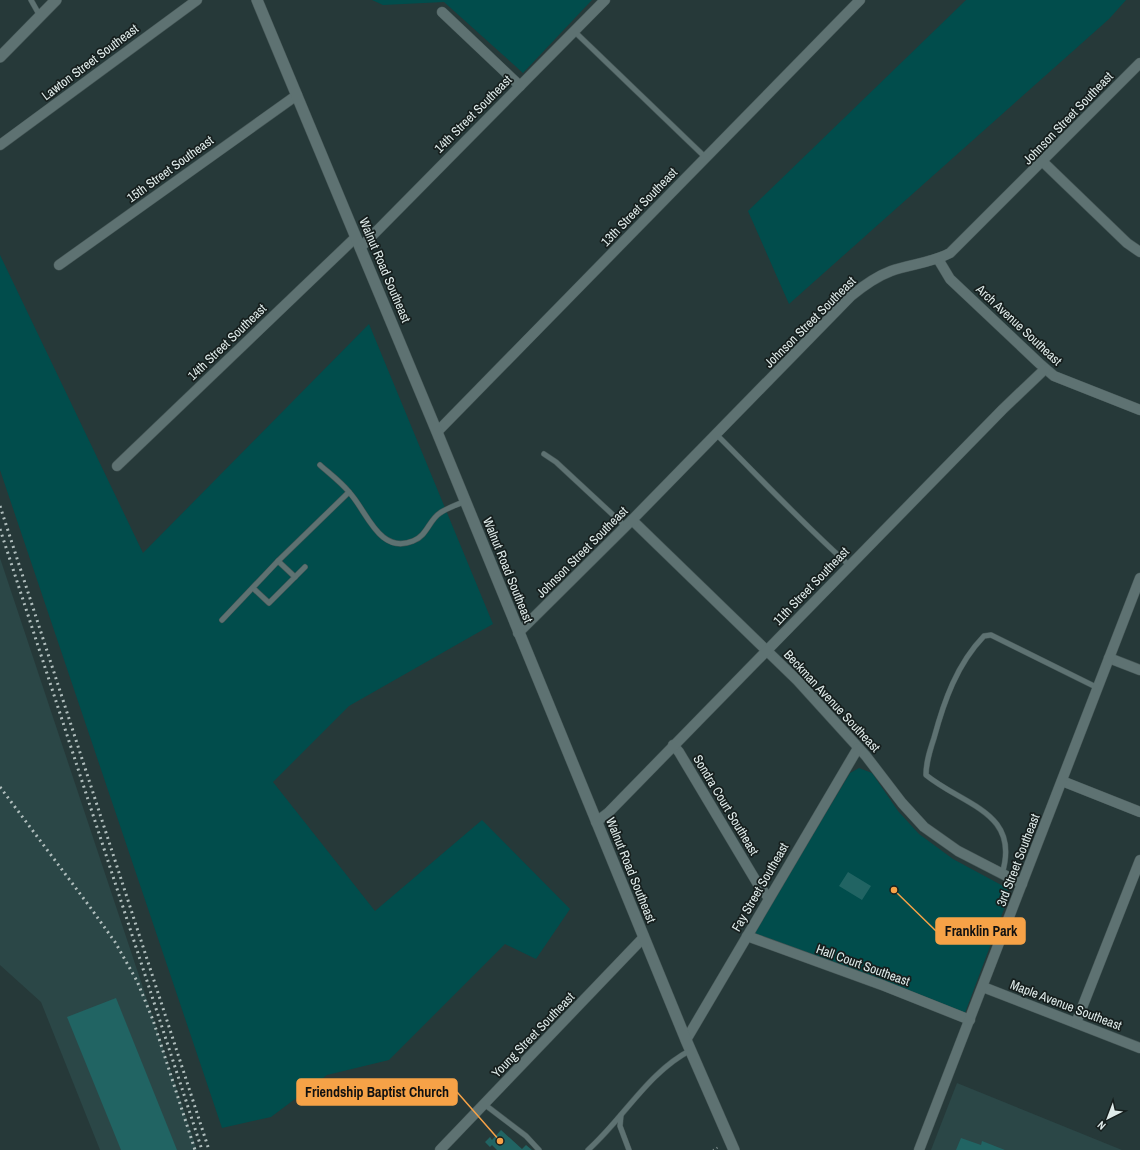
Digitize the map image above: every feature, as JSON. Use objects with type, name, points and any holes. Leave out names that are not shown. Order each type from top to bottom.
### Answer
[{"type":"main road","points":[[0,57],[56,0]]},
{"type":"main road","name":"Walnut Road Southeast","points":[[257,0],[437,432],[688,1045],[734,1150]]},
{"type":"street","name":"Lawton Street Southeast","points":[[0,146],[197,0]]},
{"type":"street","name":"14th Street Southeast","points":[[116,466],[358,242],[520,86],[605,0]]},
{"type":"street","name":"13th Street Southeast","points":[[437,432],[860,0]]},
{"type":"street","points":[[442,12],[520,86]]},
{"type":"street","name":"Johnson Street Southeast","points":[[518,632],[629,523],[863,286],[877,277],[892,271],[938,259],[950,253],[962,243],[1140,63]]},
{"type":"street","name":"15th Street Southeast","points":[[59,265],[297,95]]},
{"type":"street","points":[[1042,162],[1127,243],[1140,252]]},
{"type":"street","name":"Arch Avenue Southeast","points":[[938,259],[950,279],[1054,376],[1140,410]]},
{"type":"street","name":"11th Street Southeast","points":[[596,822],[608,813],[849,565],[1003,409],[1045,369]]},
{"type":"street","name":"Beckman Avenue Southeast","points":[[629,523],[797,680],[882,775],[912,816],[924,828],[958,852],[1022,884]]},
{"type":"street","name":"3rd Street Southeast","points":[[919,1150],[1140,578]]},
{"type":"street","points":[[1109,658],[1140,670]]},
{"type":"street","name":"Sondra Court Southeast","points":[[673,745],[679,752],[759,886],[769,898]]},
{"type":"street","name":"Fay Street Southeast","points":[[688,1045],[747,936],[858,748]]},
{"type":"street","points":[[1062,781],[1140,812]]},
{"type":"street","points":[[1076,1023],[1140,860]]},
{"type":"street","name":"Hall Court Southeast","points":[[747,936],[882,985],[970,1020]]},
{"type":"street","name":"Young Street Southeast","points":[[440,1150],[644,937]]},
{"type":"street","name":"Maple Avenue Southeast","points":[[983,987],[1140,1048]]},
{"type":"lane","points":[[31,0],[40,16]]},
{"type":"lane","points":[[574,31],[705,157]]},
{"type":"lane","points":[[716,434],[797,514],[820,539],[849,565]]},
{"type":"lane","points":[[544,454],[556,462],[629,523]]},
{"type":"lane","points":[[320,465],[349,492],[360,505],[377,533],[389,541],[399,543],[413,541],[423,535],[440,513],[465,501]]},
{"type":"lane","points":[[222,620],[278,561],[349,492]]},
{"type":"lane","points":[[278,561],[294,577]]},
{"type":"lane","points":[[253,588],[269,603],[305,567]]},
{"type":"lane","points":[[1002,874],[1006,862],[1006,844],[1002,830],[994,819],[926,775],[926,765],[938,722],[954,679],[972,648],[984,636],[991,635],[1098,688]]},
{"type":"lane","points":[[588,1150],[640,1093],[688,1045]]},
{"type":"lane","points":[[484,1104],[526,1136],[538,1150]]},
{"type":"lane","points":[[621,1114],[620,1126],[629,1150]]},
{"type":"path","points":[[713,1150],[719,1147]]},
{"type":"shaded area","points":[[372,0],[592,0],[523,73],[444,2],[383,5]]},
{"type":"shaded area","points":[[966,0],[1126,0],[1109,19],[789,304],[748,211]]},
{"type":"shaded area","points":[[0,255],[143,553],[369,324],[493,624],[349,706],[273,782],[375,911],[482,820],[570,909],[536,959],[505,944],[389,1060],[327,1075],[271,1117],[222,1128],[0,470]]},
{"type":"shaded area","points":[[0,558],[197,1150],[100,1150],[41,1002],[0,965]]},
{"type":"shaded area","points":[[859,768],[872,773],[898,811],[919,834],[953,859],[1005,887],[1010,893],[965,1013],[753,934],[850,773]]},
{"type":"shaded area","points":[[957,1083],[1122,1150],[931,1150]]},
{"type":"building","points":[[848,872],[871,886],[862,900],[839,886]]},
{"type":"building","points":[[116,998],[177,1150],[121,1150],[67,1017]]},
{"type":"building","points":[[501,1130],[522,1149],[526,1145],[532,1150],[497,1150],[492,1145],[490,1147],[485,1142],[490,1137],[492,1140]]},
{"type":"building","points":[[961,1138],[981,1145],[982,1141],[1005,1150],[956,1150]]},
{"type":"railway","points":[[0,506],[209,1150]]},
{"type":"railway","points":[[0,529],[202,1150]]},
{"type":"railway","points":[[0,787],[115,942],[137,981],[153,1020],[195,1150]]},
{"type":"place","name":"Franklin Park","points":[[894,890]]},
{"type":"place","name":"Friendship Baptist Church","points":[[500,1141]]}]
